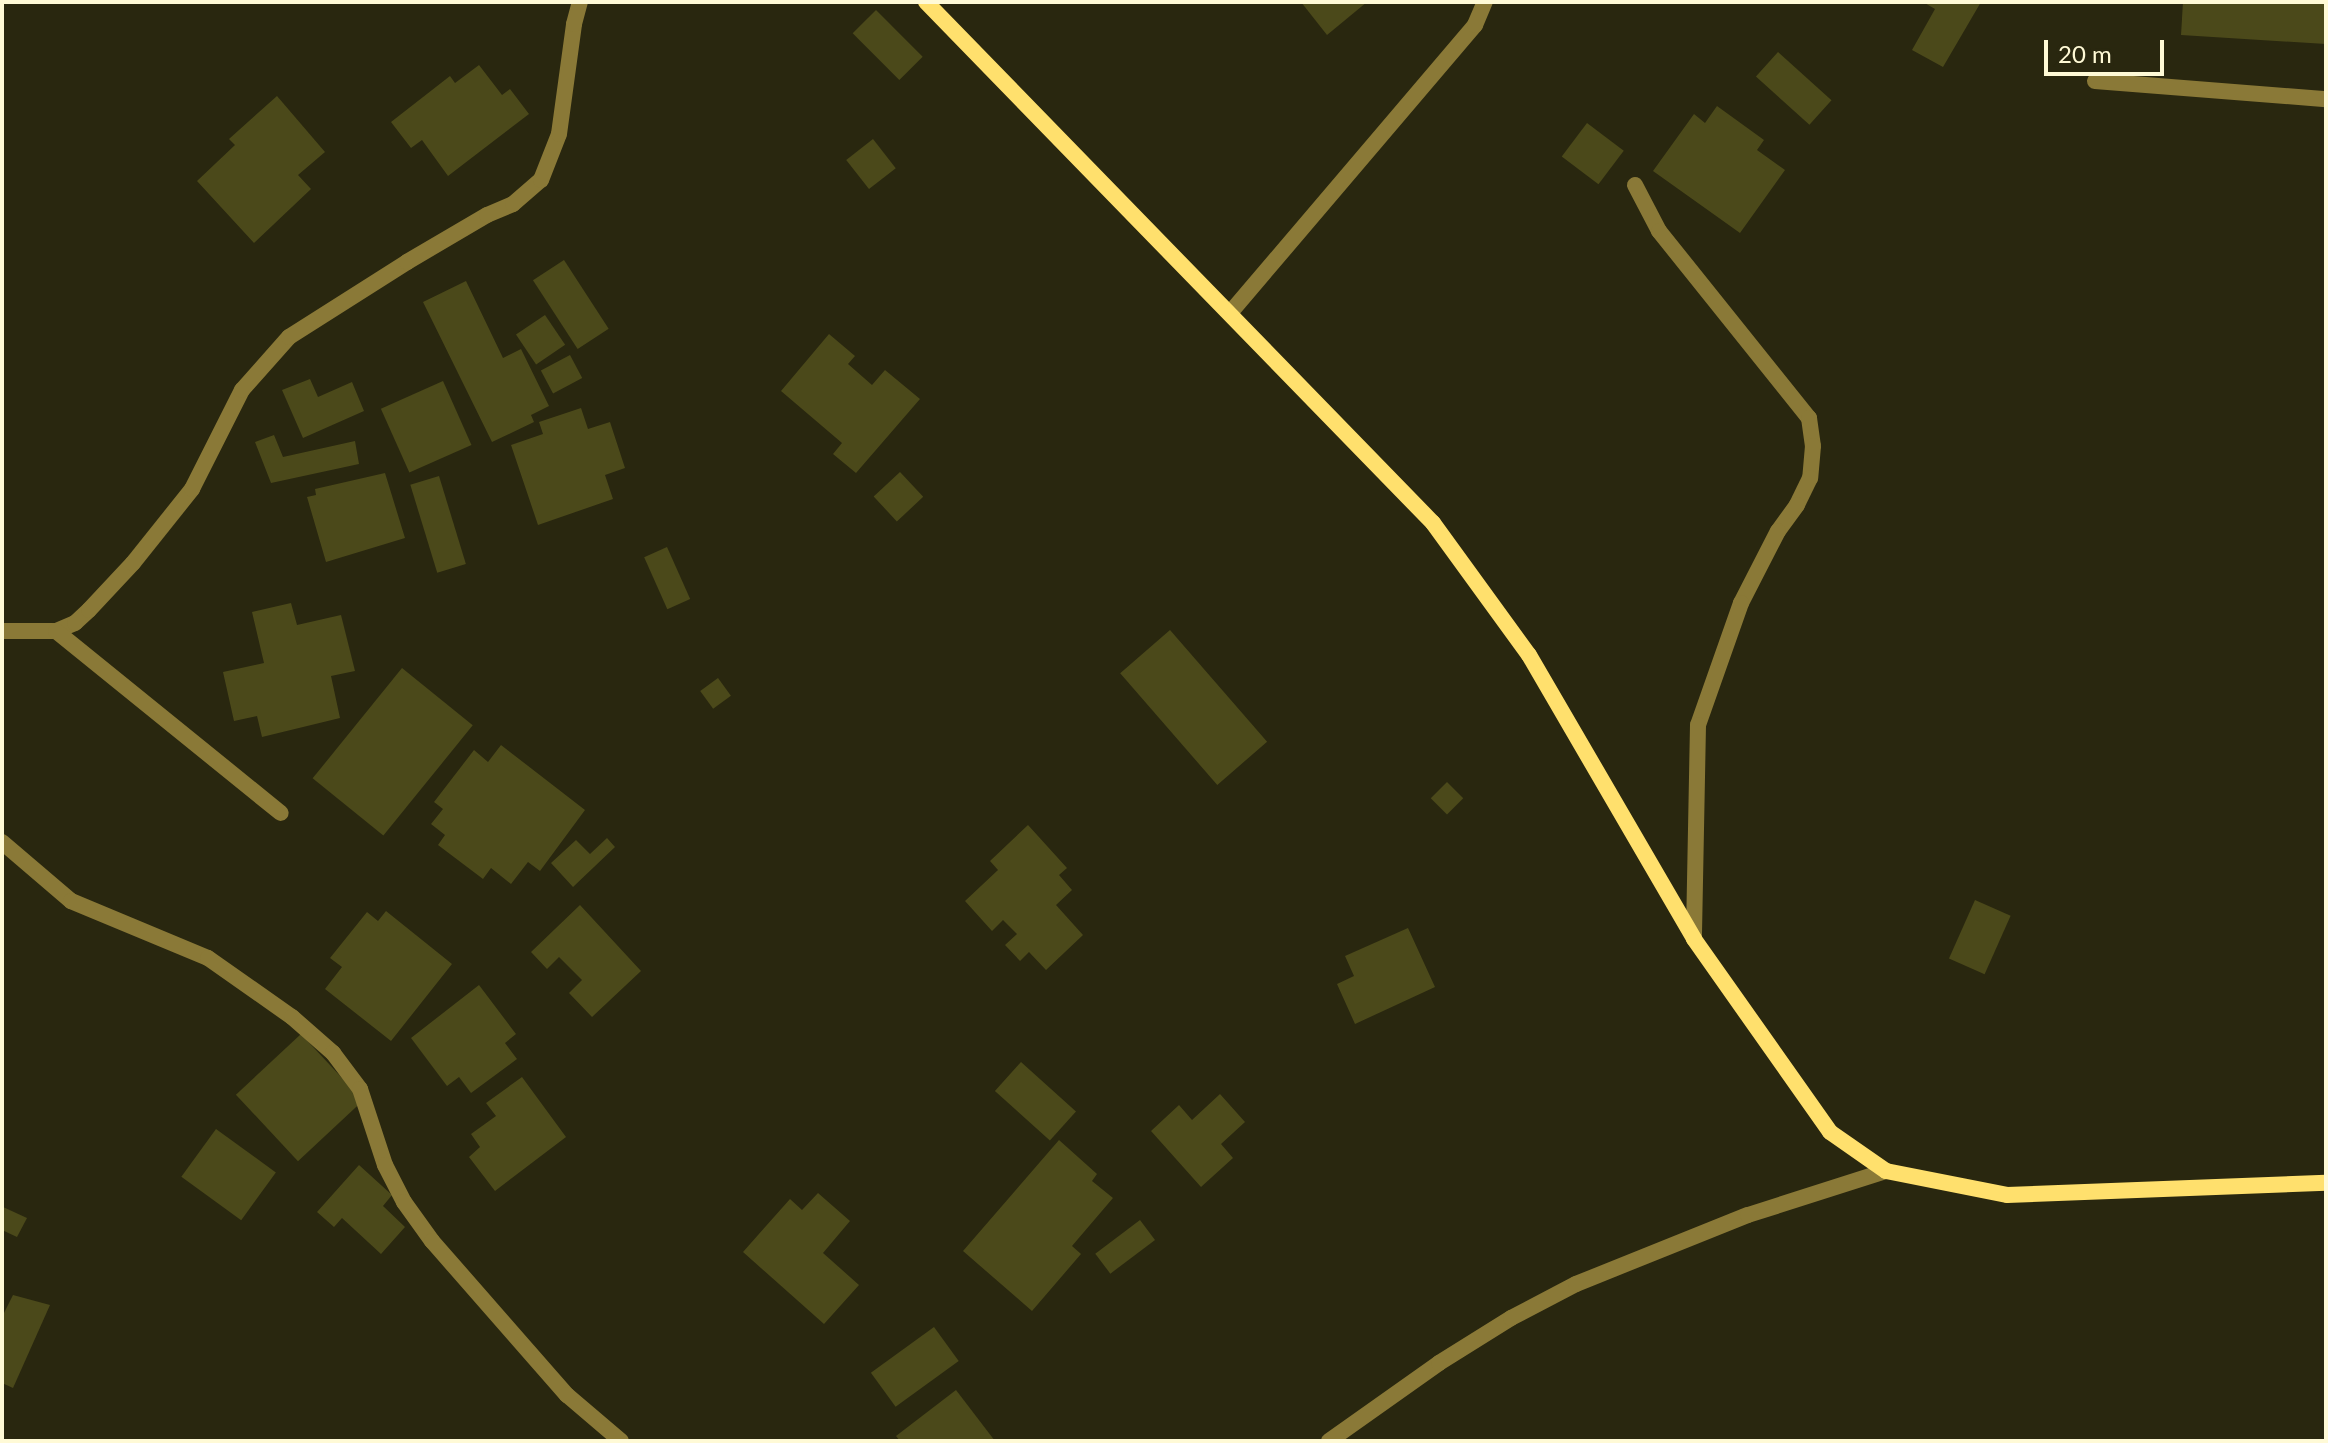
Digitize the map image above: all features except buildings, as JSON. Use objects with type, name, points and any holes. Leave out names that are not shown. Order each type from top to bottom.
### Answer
[{"type":"street","points":[[2,631],[56,631],[75,623],[89,610],[133,563],[183,501],[242,390],[289,337],[420,254],[487,215],[513,204],[541,180],[559,134],[574,24],[580,2]]},
{"type":"street","points":[[926,2],[1433,523],[1529,655],[1633,840],[1694,939],[1830,1132],[1886,1171],[2007,1195],[2326,1183]]},
{"type":"street","points":[[1230,313],[1475,25],[1485,2]]},
{"type":"street","points":[[2095,81],[2326,99]]},
{"type":"street","points":[[1635,185],[1659,231],[1809,418],[1813,446],[1810,478],[1797,505],[1778,531],[1741,603],[1698,725],[1694,939]]},
{"type":"street","points":[[56,631],[281,813]]},
{"type":"street","points":[[2,842],[71,901],[208,958],[292,1017],[333,1053],[360,1089],[385,1165],[404,1202],[432,1241],[567,1395],[621,1441]]},
{"type":"street","points":[[1329,1441],[1439,1363],[1511,1318],[1576,1284],[1748,1215],[1886,1171]]}]
